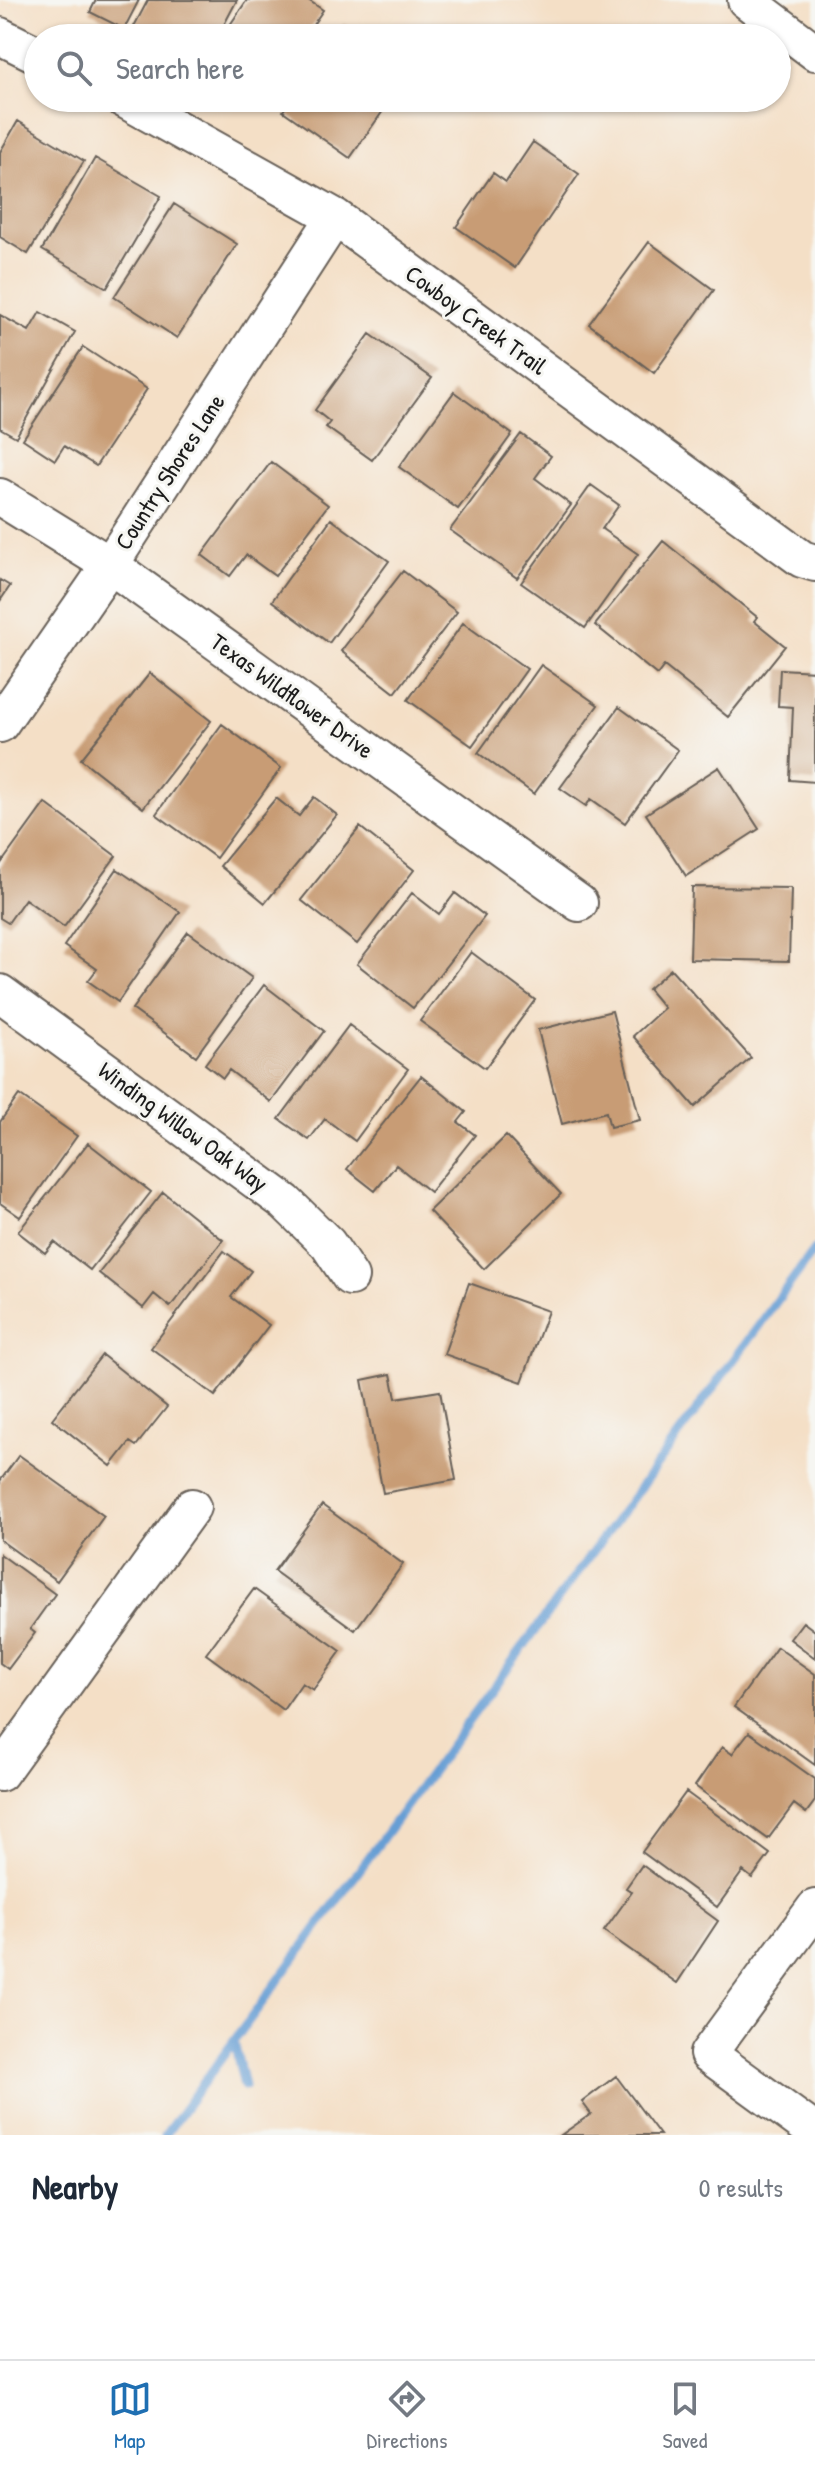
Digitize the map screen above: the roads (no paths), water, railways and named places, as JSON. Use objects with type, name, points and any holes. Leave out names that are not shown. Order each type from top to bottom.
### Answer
[{"type":"street","points":[[746,0],[778,24]]},
{"type":"street","points":[[791,34],[815,52]]},
{"type":"street","points":[[0,36],[24,48]]},
{"type":"street","name":"Cowboy Creek Trail","points":[[147,112],[335,217],[802,559],[815,563]]},
{"type":"street","name":"Country Shores Lane","points":[[0,724],[110,565],[335,217]]},
{"type":"street","name":"Texas Wildflower Drive","points":[[0,497],[110,565],[579,903]]},
{"type":"street","name":"Winding Willow Oak Way","points":[[0,993],[285,1202],[328,1244],[350,1277]]},
{"type":"street","points":[[0,1773],[192,1507]]},
{"type":"street","points":[[815,1908],[708,2054],[815,2132]]},
{"type":"waterway","points":[[165,2135],[815,1249]]},
{"type":"waterway","points":[[234,2042],[244,2086]]}]
